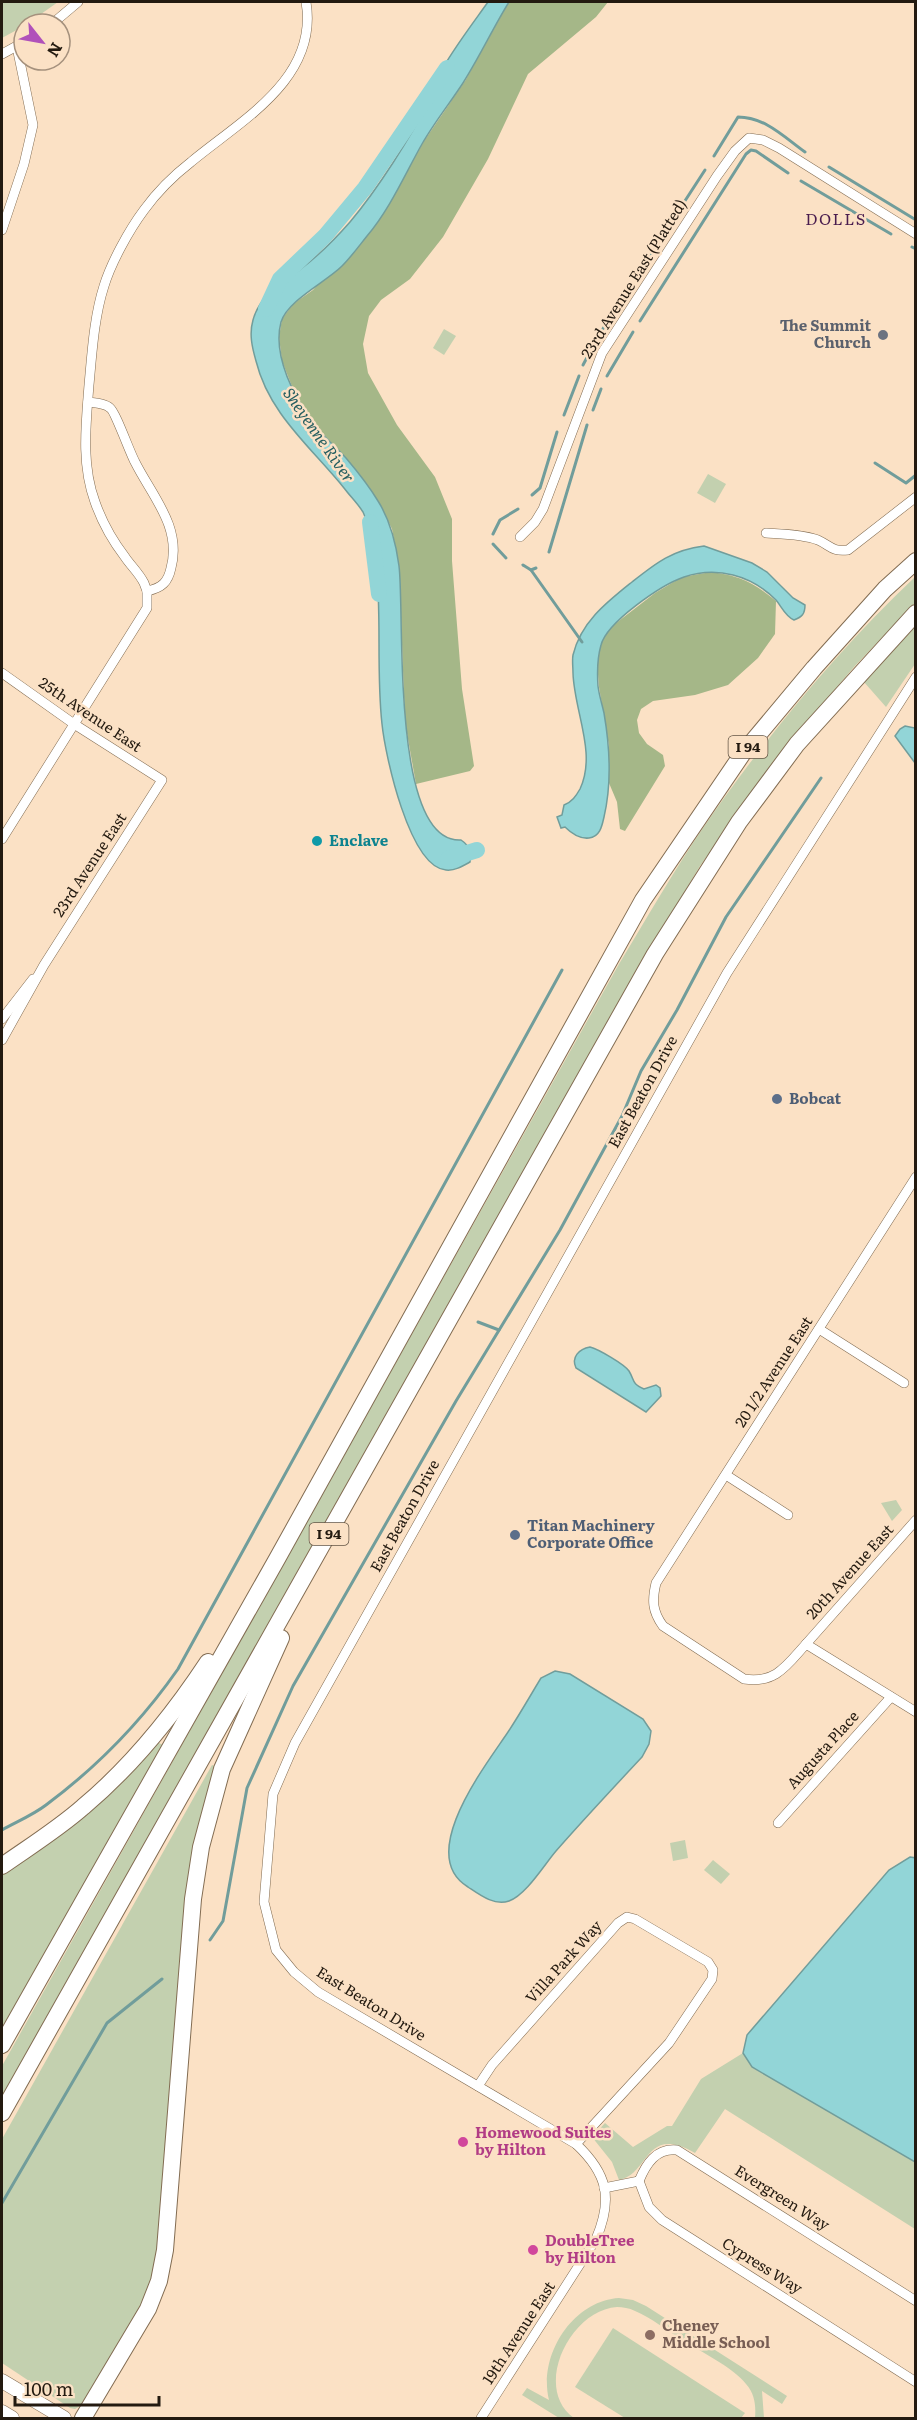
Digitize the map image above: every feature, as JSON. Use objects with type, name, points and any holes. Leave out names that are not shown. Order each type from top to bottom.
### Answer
[{"type":"highway","name":"I 94","points":[[2,2045],[278,1559],[643,900],[743,753],[814,668],[885,589],[915,561]]},
{"type":"highway","name":"I 94","points":[[2,2113],[655,954],[739,822],[797,744],[915,613]]},
{"type":"highway","points":[[83,2418],[148,2309],[162,2268],[193,1899],[199,1856],[211,1807],[222,1769],[321,1547]]},
{"type":"highway","points":[[2,1866],[85,1806],[151,1739],[201,1673],[278,1559]]},
{"type":"main road","points":[[2,2380],[64,2418]]},
{"type":"main road","points":[[2,2412],[12,2418]]},
{"type":"street","points":[[66,12],[78,2]]},
{"type":"street","points":[[2,839],[147,608],[147,591],[141,577],[107,529],[94,499],[87,466],[85,433],[99,304],[104,285],[143,211],[163,186],[190,162],[254,114],[273,96],[291,69],[301,48],[306,29],[306,2]]},
{"type":"street","points":[[2,230],[24,164],[33,124],[24,72]]},
{"type":"street","name":"23rd Avenue East (Platted)","points":[[520,537],[535,522],[543,509],[602,353],[717,176],[735,151],[749,138],[763,140],[779,148],[915,234]]},
{"type":"street","points":[[88,402],[110,407],[116,415],[121,435],[170,524],[174,539],[174,558],[170,575],[165,584],[147,591]]},
{"type":"street","points":[[766,532],[806,537],[818,540],[834,550],[848,550],[860,543],[915,497]]},
{"type":"street","name":"25th Avenue East","points":[[2,673],[75,724],[162,780]]},
{"type":"street","name":"East Beaton Drive","points":[[581,2263],[603,2222],[606,2207],[599,2170],[576,2145],[318,1992],[294,1972],[276,1950],[264,1902],[273,1794],[295,1743],[727,973],[915,676]]},
{"type":"street","name":"23rd Avenue East","points":[[2,1040],[44,965],[162,780]]},
{"type":"street","name":"23rd Avenue East","points":[[2,1019],[44,965]]},
{"type":"street","name":"20 1/2 Avenue East","points":[[656,1583],[914,1184]]},
{"type":"street","points":[[819,1329],[904,1383]]},
{"type":"street","points":[[726,1475],[788,1515]]},
{"type":"street","name":"20th Avenue East","points":[[656,1583],[652,1599],[655,1615],[663,1626],[744,1679],[757,1681],[771,1678],[785,1667],[914,1523]]},
{"type":"street","points":[[806,1644],[915,1712]]},
{"type":"street","name":"Augusta Place","points":[[778,1823],[891,1697]]},
{"type":"street","name":"Villa Park Way","points":[[478,2086],[492,2065],[618,1923],[627,1917],[635,1919],[708,1962],[713,1970],[712,1979],[669,2043],[576,2145]]},
{"type":"street","name":"Evergreen Way","points":[[639,2181],[644,2168],[657,2154],[677,2150],[915,2301]]},
{"type":"street","points":[[604,2188],[639,2181]]},
{"type":"street","name":"Cypress Way","points":[[639,2181],[649,2207],[662,2220],[915,2382]]},
{"type":"street","name":"19th Avenue East","points":[[481,2418],[581,2263]]},
{"type":"green space","points":[[2,2],[58,2],[44,12],[12,12],[12,33],[2,38]]},
{"type":"green space","points":[[509,2],[608,2],[596,17],[528,74],[488,159],[443,237],[410,279],[381,300],[369,316],[363,344],[368,373],[397,425],[435,477],[452,519],[452,561],[462,689],[474,766],[470,771],[416,784],[405,722],[399,566],[392,529],[378,501],[346,459],[316,426],[295,394],[282,361],[279,337],[282,319],[293,304],[313,290],[397,189],[424,141],[465,81]]},
{"type":"green space","points":[[444,329],[456,336],[444,355],[433,348]]},
{"type":"green space","points":[[708,474],[726,484],[715,503],[697,493]]},
{"type":"green space","points":[[711,572],[746,581],[776,601],[775,634],[758,658],[728,685],[695,695],[653,701],[641,709],[637,720],[639,733],[647,744],[663,755],[665,766],[625,831],[620,829],[617,802],[609,783],[609,746],[597,661],[601,642],[611,627],[655,593],[682,577]]},
{"type":"green space","points":[[915,577],[915,603],[854,667],[776,759],[700,866],[636,973],[2,2104],[2,2066],[619,964],[692,845],[751,761],[857,635]]},
{"type":"green space","points":[[915,627],[915,664],[886,707],[864,682]]},
{"type":"green space","points":[[896,1500],[902,1510],[892,1521],[881,1503]]},
{"type":"green space","points":[[157,1742],[163,1745],[2,2034],[2,1873]]},
{"type":"green space","points":[[212,1765],[217,1767],[156,2267],[139,2313],[82,2405],[75,2409],[70,2408],[2,2363],[2,2139]]},
{"type":"green space","points":[[685,1840],[688,1858],[673,1861],[670,1843]]},
{"type":"green space","points":[[713,1860],[730,1874],[721,1884],[704,1870]]},
{"type":"green space","points":[[743,2053],[752,2067],[915,2162],[915,2229],[725,2109],[695,2153],[666,2144],[657,2147],[629,2176],[619,2180],[612,2162],[592,2137],[605,2123],[633,2147],[667,2126],[672,2126],[701,2079]]},
{"type":"green space","points":[[619,2298],[633,2300],[646,2306],[787,2396],[782,2404],[762,2391],[764,2418],[755,2418],[753,2396],[746,2384],[733,2372],[647,2317],[624,2307],[600,2311],[585,2321],[562,2352],[557,2370],[556,2388],[562,2405],[574,2418],[559,2418],[522,2395],[527,2388],[549,2400],[547,2383],[549,2366],[562,2334],[573,2320],[587,2309],[602,2301]]},
{"type":"green space","points":[[613,2328],[745,2413],[741,2418],[625,2418],[575,2387]]},
{"type":"water","points":[[488,2],[509,2],[463,83],[422,144],[383,214],[342,266],[291,306],[281,322],[279,335],[287,377],[300,403],[315,426],[367,484],[382,508],[392,532],[399,566],[406,722],[412,767],[422,805],[438,831],[461,840],[470,852],[470,862],[456,869],[446,870],[433,864],[421,850],[410,830],[388,759],[380,704],[378,582],[368,524],[359,506],[281,414],[262,380],[252,346],[251,330],[256,311],[266,296],[327,246],[371,195],[413,130],[430,99],[442,70]]},
{"type":"water","points":[[704,546],[752,563],[767,572],[793,598],[805,605],[804,613],[794,620],[786,614],[772,596],[756,585],[733,575],[708,573],[674,581],[624,615],[605,636],[601,645],[598,666],[598,686],[609,752],[607,804],[600,830],[596,836],[579,837],[565,827],[561,828],[557,817],[562,815],[564,805],[577,794],[585,775],[586,746],[573,673],[573,657],[577,643],[582,632],[596,614],[641,575],[673,554]]},
{"type":"water","points":[[905,726],[915,728],[915,763],[895,736]]},
{"type":"water","points":[[590,1347],[622,1365],[640,1387],[644,1389],[656,1385],[660,1388],[661,1396],[646,1412],[576,1368],[577,1354]]},
{"type":"water","points":[[555,1671],[570,1674],[643,1719],[651,1731],[649,1744],[642,1757],[556,1851],[522,1893],[509,1901],[493,1901],[468,1887],[454,1873],[449,1854],[452,1833],[460,1810],[485,1766],[541,1678]]},
{"type":"water","points":[[910,1857],[916,1858],[915,2162],[752,2067],[743,2053],[747,2035],[889,1870]]},
{"type":"waterway","name":"Sheyenne River","points":[[266,309],[280,279],[325,236],[365,188],[447,68]]},
{"type":"waterway","points":[[714,156],[738,117],[766,124],[805,152]]},
{"type":"waterway","points":[[640,321],[746,154],[751,150],[756,151],[788,173]]},
{"type":"waterway","points":[[829,167],[916,220]]},
{"type":"waterway","points":[[668,227],[705,170]]},
{"type":"waterway","points":[[801,181],[891,234]]},
{"type":"waterway","points":[[641,269],[658,243]]},
{"type":"waterway","points":[[912,247],[916,249]]},
{"type":"waterway","points":[[595,341],[630,287]]},
{"type":"waterway","points":[[607,376],[633,332]]},
{"type":"waterway","points":[[583,365],[590,352]]},
{"type":"waterway","points":[[564,415],[579,376]]},
{"type":"waterway","points":[[593,410],[601,389]]},
{"type":"waterway","points":[[549,552],[587,425]]},
{"type":"waterway","points":[[532,495],[540,488],[557,432]]},
{"type":"waterway","points":[[875,463],[906,483],[916,475]]},
{"type":"waterway","points":[[493,534],[500,520],[518,509]]},
{"type":"waterway","name":"Sheyenne River","points":[[370,522],[379,594]]},
{"type":"waterway","points":[[493,544],[506,558]]},
{"type":"waterway","points":[[523,565],[531,570]]},
{"type":"waterway","points":[[536,568],[531,570],[582,642]]},
{"type":"waterway","points":[[210,1940],[223,1921],[247,1788],[293,1686],[456,1401],[560,1230],[622,1116],[641,1071],[677,1010],[726,917],[821,778]]},
{"type":"waterway","name":"Sheyenne River","points":[[448,859],[477,850]]},
{"type":"waterway","points":[[2,1830],[46,1805],[83,1775],[117,1743],[164,1689],[178,1669],[562,970]]},
{"type":"waterway","points":[[478,1322],[499,1330]]},
{"type":"waterway","points":[[2,2203],[107,2023],[162,1979]]},
{"type":"place","name":"The Summit Church","points":[[883,335]]},
{"type":"place","name":"Enclave","points":[[317,841]]},
{"type":"place","name":"Bobcat","points":[[777,1099]]},
{"type":"place","name":"Titan Machinery Corporate Office","points":[[515,1535]]},
{"type":"place","name":"Homewood Suites by Hilton","points":[[463,2142]]},
{"type":"place","name":"DoubleTree by Hilton","points":[[533,2250]]},
{"type":"place","name":"Cheney Middle School","points":[[650,2335]]},
{"type":"district","name":"DOLLS","points":[[836,219]]}]
